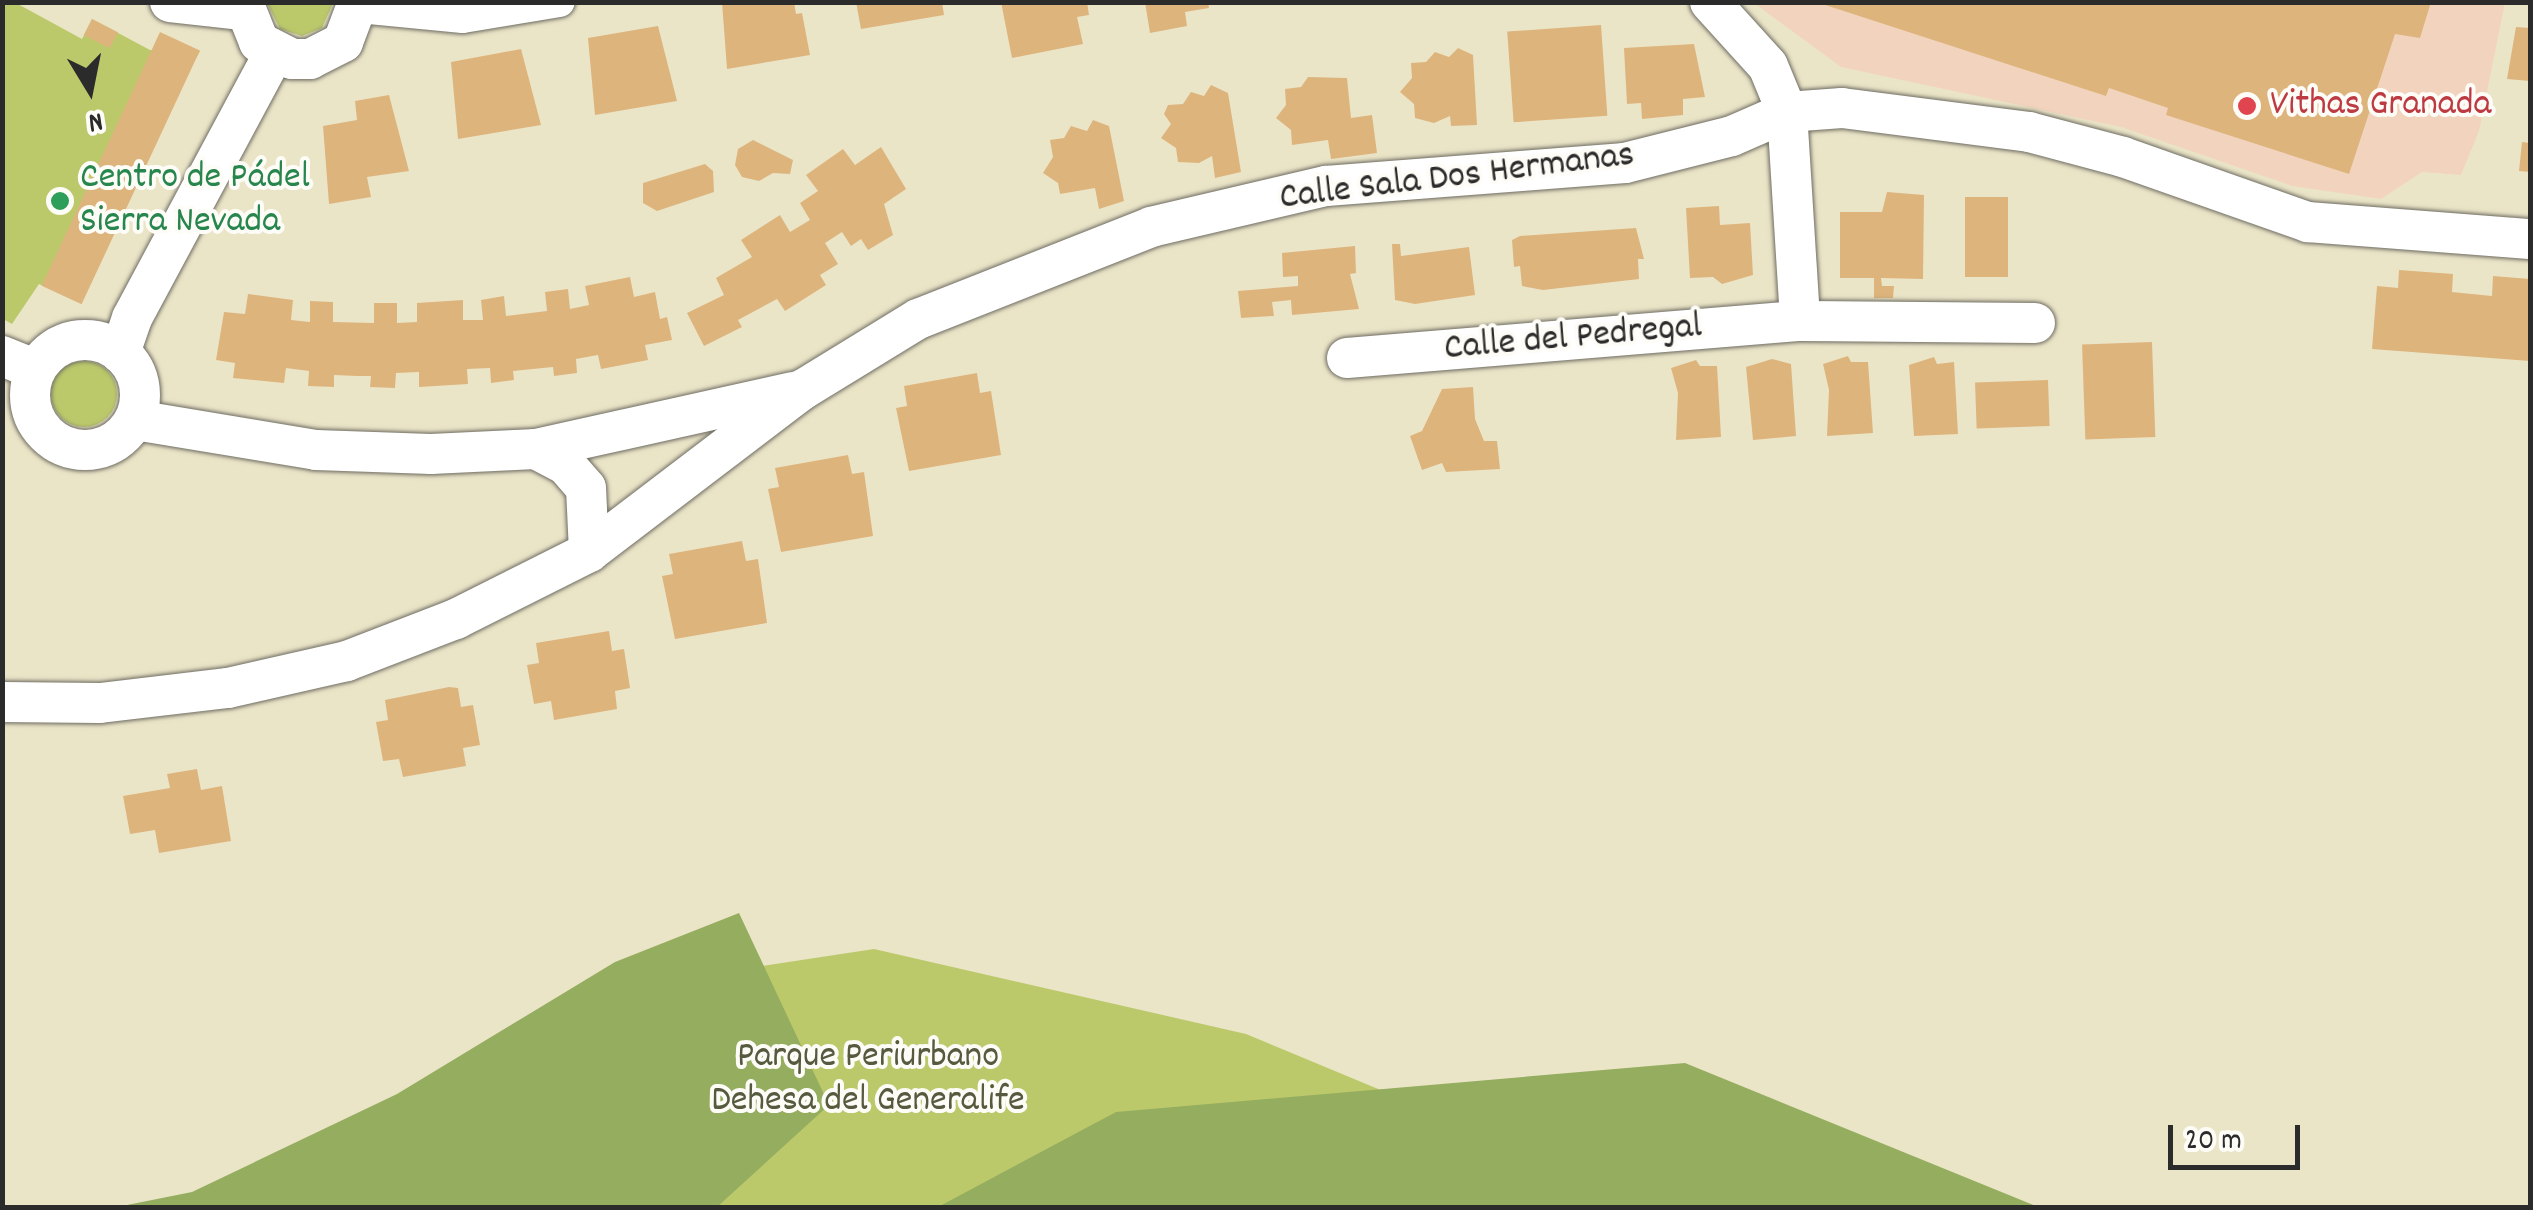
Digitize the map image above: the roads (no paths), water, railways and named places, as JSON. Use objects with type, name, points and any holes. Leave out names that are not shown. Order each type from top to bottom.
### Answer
[{"type":"street","points":[[170,2],[243,6],[258,42],[292,59],[328,52],[354,26],[358,5],[463,18],[560,2]]},
{"type":"street","points":[[1710,2],[1768,66],[1787,112],[1800,321]]},
{"type":"street","points":[[120,353],[132,318],[274,53]]},
{"type":"street","name":"Calle Sala Dos Hermanas","points":[[2,702],[100,703],[210,690],[347,660],[456,619],[589,552],[802,390],[918,319],[1151,227],[1326,186],[1626,162],[1732,136],[1787,112],[1842,108],[2029,132],[2123,157],[2308,222],[2530,238]]},
{"type":"street","name":"Calle del Pedregal","points":[[1347,358],[1800,321],[2035,323]]},
{"type":"street","points":[[76,340],[120,353],[138,378],[136,420],[110,446],[64,447],[32,415],[29,389],[19,362],[76,340]]},
{"type":"street","points":[[136,420],[316,450],[536,449],[802,390]]},
{"type":"street","points":[[536,449],[566,464],[586,488],[589,552]]},
{"type":"place","name":"Vithas Granada","points":[[2247,106]]},
{"type":"place","name":"Centro de Pádel Sierra Nevada","points":[[60,201]]},
{"type":"park label","name":"Parque Periurbano Dehesa del Generalife","points":[[868,1080]]}]
